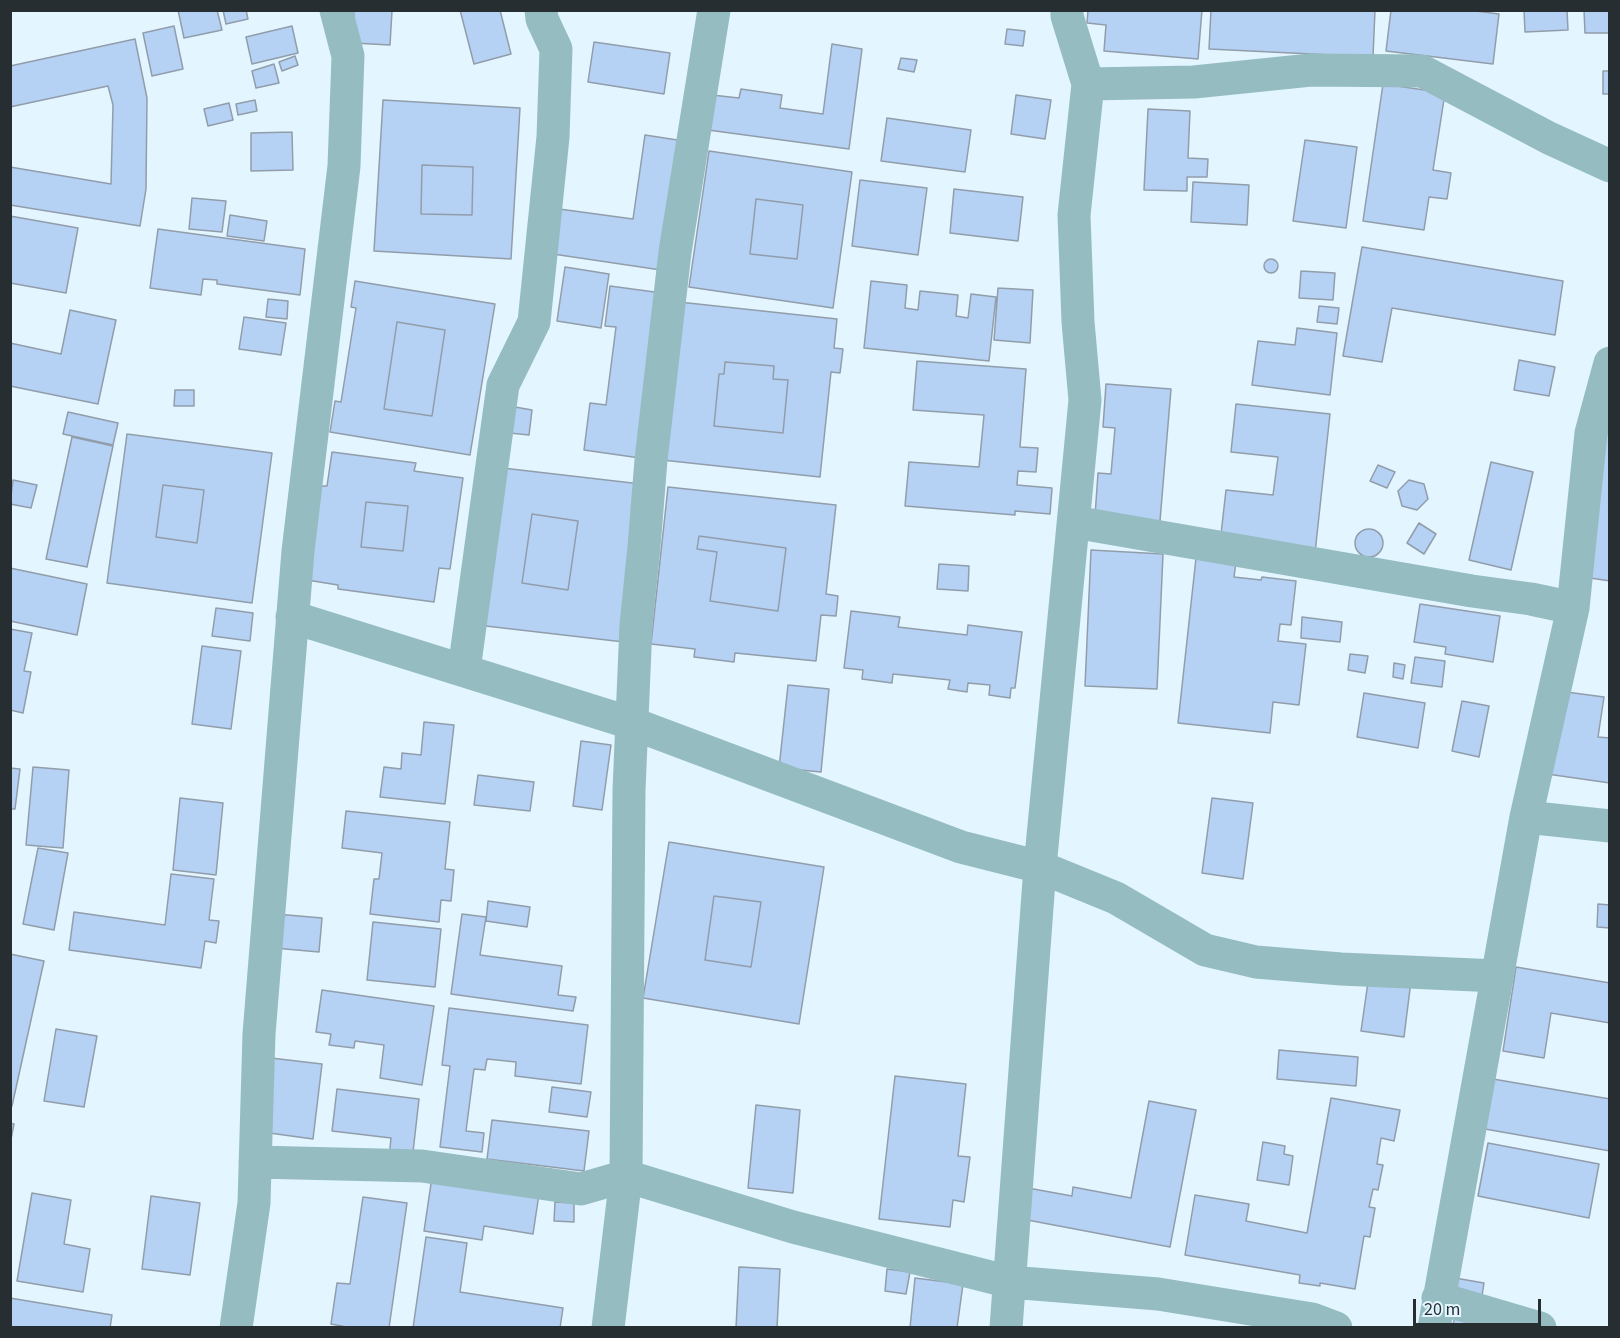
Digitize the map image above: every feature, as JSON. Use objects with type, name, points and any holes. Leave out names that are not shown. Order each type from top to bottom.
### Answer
[{"type":"street","points":[[236,1328],[254,1203],[260,1034],[298,551],[344,166],[348,56],[336,10]]},
{"type":"street","points":[[464,670],[503,385],[534,322],[553,137],[556,49],[542,19],[541,10]]},
{"type":"street","points":[[608,1328],[626,1176],[627,931],[631,723],[636,625],[651,460],[675,252],[714,10]]},
{"type":"street","points":[[1006,1328],[1040,867],[1085,400],[1078,322],[1074,215],[1088,84],[1067,10]]},
{"type":"street","points":[[1088,84],[1194,82],[1311,70],[1422,71],[1549,138],[1610,166]]},
{"type":"street","points":[[1540,1328],[1436,1313],[1526,817],[1573,608],[1591,433],[1610,363]]},
{"type":"street","points":[[1074,522],[1472,591],[1532,599],[1573,608]]},
{"type":"street","points":[[292,617],[631,723],[961,847],[1040,867],[1116,898],[1204,950],[1256,962],[1341,969],[1497,976]]},
{"type":"street","points":[[1526,817],[1610,826]]},
{"type":"street","points":[[255,1162],[422,1166],[581,1189],[626,1176],[793,1227],[1010,1282],[1158,1294],[1278,1312],[1312,1319],[1336,1328]]},
{"type":"building","points":[[178,10],[217,10],[222,30],[184,38]]},
{"type":"building","points":[[223,10],[246,10],[248,19],[226,24]]},
{"type":"building","points":[[354,10],[392,11],[390,45],[353,43]]},
{"type":"building","points":[[460,10],[500,10],[511,54],[474,64]]},
{"type":"building","points":[[1088,10],[1202,10],[1198,59],[1104,51],[1106,25],[1087,23]]},
{"type":"building","points":[[1211,10],[1375,10],[1373,57],[1209,49]]},
{"type":"building","points":[[1391,10],[1468,10],[1499,14],[1493,64],[1386,51]]},
{"type":"building","points":[[1524,10],[1567,10],[1568,30],[1525,32]]},
{"type":"building","points":[[1584,10],[1610,10],[1610,33],[1585,33]]},
{"type":"building","points":[[174,26],[183,69],[152,76],[143,33]]},
{"type":"building","points":[[292,26],[298,53],[252,64],[246,37]]},
{"type":"building","points":[[1007,29],[1025,31],[1023,46],[1005,44]]},
{"type":"building","points":[[135,39],[147,98],[146,189],[140,226],[10,205],[10,167],[111,184],[113,105],[108,86],[10,107],[10,66]]},
{"type":"building","points":[[594,42],[670,53],[664,94],[588,82]]},
{"type":"building","points":[[832,44],[862,49],[849,149],[708,130],[712,95],[739,98],[741,89],[782,95],[780,108],[823,114]]},
{"type":"building","points":[[295,56],[298,65],[282,71],[279,62]]},
{"type":"building","points":[[901,58],[917,60],[914,72],[898,69]]},
{"type":"building","points":[[274,64],[279,83],[256,88],[252,71]]},
{"type":"building","points":[[1603,71],[1610,71],[1610,94],[1603,94]]},
{"type":"building","points":[[1383,84],[1445,93],[1433,170],[1451,173],[1447,199],[1429,197],[1424,230],[1363,221]]},
{"type":"building","points":[[1016,95],[1051,100],[1045,139],[1011,134]]},
{"type":"building","points":[[255,100],[257,111],[238,115],[236,104]]},
{"type":"building","points":[[383,100],[520,108],[511,259],[374,251]],"holes":[[[422,165],[473,167],[472,215],[421,214]]]},
{"type":"building","points":[[229,103],[233,120],[208,126],[204,109]]},
{"type":"building","points":[[1148,109],[1190,111],[1188,158],[1208,159],[1207,177],[1187,177],[1187,191],[1144,190]]},
{"type":"building","points":[[887,118],[971,130],[965,172],[881,161]]},
{"type":"building","points":[[292,132],[293,170],[251,171],[251,133]]},
{"type":"building","points":[[645,135],[684,141],[661,270],[546,253],[552,208],[633,219]]},
{"type":"building","points":[[1305,140],[1357,147],[1346,228],[1293,221]]},
{"type":"building","points":[[709,151],[852,172],[833,308],[689,287]],"holes":[[[756,199],[803,205],[797,259],[750,254]]]},
{"type":"building","points":[[422,165],[473,167],[472,215],[421,214]]},
{"type":"building","points":[[860,180],[927,188],[918,255],[852,246]]},
{"type":"building","points":[[1193,182],[1249,185],[1247,225],[1191,222]]},
{"type":"building","points":[[954,189],[1023,197],[1018,241],[950,233]]},
{"type":"building","points":[[192,198],[226,201],[222,232],[189,229]]},
{"type":"building","points":[[756,199],[803,205],[797,259],[750,254]]},
{"type":"building","points":[[230,215],[267,221],[264,241],[227,236]]},
{"type":"building","points":[[10,216],[78,228],[66,293],[10,283]]},
{"type":"building","points":[[158,229],[305,249],[300,295],[217,284],[217,280],[203,279],[201,295],[150,288]]},
{"type":"building","points":[[1362,247],[1563,281],[1555,335],[1392,308],[1382,362],[1343,356]]},
{"type":"building","points":[[1271,259],[1276,261],[1278,266],[1276,271],[1271,273],[1266,271],[1264,266],[1266,261]]},
{"type":"building","points":[[565,267],[609,274],[601,328],[557,321]]},
{"type":"building","points":[[1301,271],[1335,273],[1333,300],[1299,298]]},
{"type":"building","points":[[355,281],[495,304],[470,455],[330,432],[335,401],[341,402],[356,308],[351,307]],"holes":[[[397,322],[445,330],[432,416],[384,409]]]},
{"type":"building","points":[[871,281],[907,285],[905,308],[918,310],[920,291],[958,295],[956,316],[968,318],[971,294],[996,297],[989,361],[864,348]]},
{"type":"building","points":[[610,286],[662,293],[640,458],[584,450],[590,403],[606,405],[616,327],[605,326]]},
{"type":"building","points":[[998,288],[1033,290],[1030,343],[994,340]]},
{"type":"building","points":[[268,299],[288,301],[287,319],[266,317]]},
{"type":"building","points":[[679,302],[837,319],[834,348],[843,349],[840,373],[831,372],[820,477],[662,460]],"holes":[[[725,362],[774,366],[773,379],[788,380],[783,433],[714,426],[719,374],[724,374]]]},
{"type":"building","points":[[1319,306],[1339,308],[1337,324],[1317,322]]},
{"type":"building","points":[[70,310],[116,320],[98,404],[10,386],[10,343],[61,354]]},
{"type":"building","points":[[244,317],[286,323],[281,355],[239,349]]},
{"type":"building","points":[[397,322],[445,330],[432,416],[384,409]]},
{"type":"building","points":[[1297,328],[1337,333],[1330,395],[1252,385],[1258,341],[1295,345]]},
{"type":"building","points":[[1519,360],[1555,367],[1549,396],[1514,390]]},
{"type":"building","points":[[917,361],[1026,369],[1020,447],[1038,448],[1036,472],[1018,471],[1017,485],[1052,488],[1050,514],[1015,511],[1015,515],[905,506],[909,462],[979,467],[984,415],[913,410]]},
{"type":"building","points":[[725,362],[774,366],[773,379],[788,380],[783,433],[714,426],[719,374],[724,374]]},
{"type":"building","points":[[1106,384],[1171,389],[1160,521],[1095,516],[1098,473],[1111,474],[1115,428],[1103,427]]},
{"type":"building","points":[[175,390],[194,390],[194,406],[174,406]]},
{"type":"building","points":[[1236,404],[1330,414],[1315,553],[1220,543],[1226,490],[1273,495],[1278,457],[1231,452]]},
{"type":"building","points":[[504,405],[532,410],[529,435],[500,432]]},
{"type":"building","points":[[68,412],[118,423],[113,445],[63,434]]},
{"type":"building","points":[[1607,430],[1610,431],[1610,581],[1590,578]]},
{"type":"building","points":[[127,434],[272,453],[252,603],[107,583]],"holes":[[[163,485],[204,490],[197,543],[156,537]]]},
{"type":"building","points":[[72,437],[113,446],[87,567],[46,559]]},
{"type":"building","points":[[332,452],[416,463],[414,471],[463,478],[450,569],[439,568],[434,602],[338,589],[338,585],[307,580],[320,486],[327,486]],"holes":[[[366,502],[408,506],[403,551],[361,547]]]},
{"type":"building","points":[[1491,462],[1533,472],[1511,570],[1469,560]]},
{"type":"building","points":[[1378,465],[1395,472],[1387,488],[1370,481]]},
{"type":"building","points":[[494,467],[641,484],[624,642],[477,625]],"holes":[[[532,514],[578,521],[568,590],[522,583]]]},
{"type":"building","points":[[13,480],[37,485],[31,508],[10,504]]},
{"type":"building","points":[[1409,480],[1424,484],[1428,499],[1417,510],[1402,506],[1398,491]]},
{"type":"building","points":[[163,485],[204,490],[197,543],[156,537]]},
{"type":"building","points":[[668,487],[836,505],[826,594],[838,596],[836,616],[821,615],[816,661],[735,653],[734,662],[694,657],[695,649],[651,644]],"holes":[[[699,536],[786,548],[778,611],[710,601],[717,552],[697,549]]]},
{"type":"building","points":[[366,502],[408,506],[403,551],[361,547]]},
{"type":"building","points":[[532,514],[578,521],[568,590],[522,583]]},
{"type":"building","points":[[1419,523],[1436,534],[1424,554],[1407,543]]},
{"type":"building","points":[[1369,529],[1379,533],[1383,543],[1379,553],[1369,557],[1359,553],[1355,543],[1359,533]]},
{"type":"building","points":[[699,536],[786,548],[778,611],[710,601],[717,552],[697,549]]},
{"type":"building","points":[[1091,550],[1163,554],[1157,689],[1085,686]]},
{"type":"building","points":[[1196,558],[1236,562],[1234,577],[1261,580],[1262,577],[1296,581],[1291,625],[1280,624],[1278,641],[1306,644],[1299,705],[1273,702],[1270,733],[1178,723]]},
{"type":"building","points":[[939,564],[969,566],[968,591],[937,589]]},
{"type":"building","points":[[10,568],[87,584],[77,635],[10,621]]},
{"type":"building","points":[[1420,604],[1500,616],[1493,662],[1445,654],[1446,647],[1414,642]]},
{"type":"building","points":[[216,608],[253,613],[250,641],[212,636]]},
{"type":"building","points":[[851,611],[900,617],[898,627],[967,635],[968,625],[1022,632],[1015,688],[1011,688],[1010,698],[989,695],[990,685],[968,683],[967,692],[948,689],[950,680],[893,674],[892,683],[862,679],[863,670],[844,668]]},
{"type":"building","points":[[1302,617],[1342,622],[1340,642],[1301,638]]},
{"type":"building","points":[[10,629],[32,633],[24,671],[31,672],[23,713],[10,710]]},
{"type":"building","points":[[202,646],[241,651],[231,729],[192,724]]},
{"type":"building","points":[[1350,654],[1368,656],[1365,673],[1348,670]]},
{"type":"building","points":[[1415,657],[1445,661],[1442,687],[1411,683]]},
{"type":"building","points":[[1394,663],[1405,665],[1403,679],[1393,677]]},
{"type":"building","points":[[788,685],[829,689],[821,772],[779,768]]},
{"type":"building","points":[[1559,691],[1604,697],[1598,737],[1610,738],[1610,783],[1547,774]]},
{"type":"building","points":[[1364,693],[1425,703],[1418,748],[1357,737]]},
{"type":"building","points":[[1462,701],[1489,706],[1479,757],[1452,751]]},
{"type":"building","points":[[424,722],[454,725],[445,804],[380,797],[384,767],[401,769],[402,753],[421,755]]},
{"type":"building","points":[[581,741],[611,745],[602,810],[573,806]]},
{"type":"building","points":[[33,767],[69,770],[63,848],[26,845]]},
{"type":"building","points":[[10,768],[20,769],[15,809],[10,809]]},
{"type":"building","points":[[478,775],[534,782],[530,811],[474,805]]},
{"type":"building","points":[[180,798],[223,803],[216,875],[173,870]]},
{"type":"building","points":[[1212,798],[1253,803],[1243,879],[1202,873]]},
{"type":"building","points":[[346,811],[450,822],[445,869],[454,870],[451,901],[441,900],[439,922],[370,914],[374,879],[379,879],[382,853],[342,848]]},
{"type":"building","points":[[669,842],[824,867],[799,1024],[643,998]],"holes":[[[714,896],[761,902],[751,967],[705,960]]]},
{"type":"building","points":[[38,848],[68,853],[54,930],[23,924]]},
{"type":"building","points":[[171,874],[214,879],[209,920],[219,921],[216,943],[205,941],[201,968],[69,950],[74,912],[165,925]]},
{"type":"building","points":[[714,896],[761,902],[751,967],[705,960]]},
{"type":"building","points":[[488,901],[530,907],[527,927],[486,921]]},
{"type":"building","points":[[1598,904],[1610,905],[1610,928],[1597,927]]},
{"type":"building","points":[[276,914],[322,918],[319,952],[274,948]]},
{"type":"building","points":[[462,914],[486,917],[480,955],[562,966],[558,995],[576,997],[573,1011],[451,994]]},
{"type":"building","points":[[373,922],[441,929],[435,987],[367,980]]},
{"type":"building","points":[[10,954],[44,961],[12,1106],[10,1106]]},
{"type":"building","points":[[1516,967],[1610,983],[1610,1023],[1551,1013],[1544,1058],[1503,1051]]},
{"type":"building","points":[[1369,975],[1411,981],[1404,1037],[1361,1031]]},
{"type":"building","points":[[322,990],[434,1006],[422,1085],[380,1078],[384,1045],[355,1041],[354,1048],[329,1045],[331,1034],[316,1032]]},
{"type":"building","points":[[449,1008],[588,1025],[581,1084],[515,1076],[516,1062],[487,1059],[485,1070],[474,1069],[466,1131],[484,1133],[482,1152],[440,1147],[450,1066],[442,1065]]},
{"type":"building","points":[[56,1029],[97,1036],[84,1107],[44,1101]]},
{"type":"building","points":[[1279,1050],[1358,1057],[1356,1086],[1277,1079]]},
{"type":"building","points":[[271,1058],[322,1064],[313,1139],[262,1132]]},
{"type":"building","points":[[895,1076],[966,1084],[958,1156],[970,1157],[964,1202],[953,1200],[950,1227],[879,1219]]},
{"type":"building","points":[[1493,1079],[1610,1099],[1610,1151],[1485,1129]]},
{"type":"building","points":[[552,1087],[591,1092],[587,1117],[549,1112]]},
{"type":"building","points":[[337,1089],[419,1099],[412,1161],[389,1158],[391,1138],[332,1131]]},
{"type":"building","points":[[1331,1098],[1400,1110],[1394,1141],[1381,1138],[1377,1164],[1383,1165],[1378,1190],[1373,1189],[1369,1207],[1375,1208],[1370,1237],[1364,1236],[1355,1289],[1320,1283],[1320,1286],[1299,1283],[1300,1275],[1185,1255],[1195,1195],[1249,1204],[1246,1221],[1307,1233]]},
{"type":"building","points":[[1149,1101],[1196,1110],[1170,1247],[1022,1219],[1028,1188],[1072,1196],[1073,1187],[1131,1198]]},
{"type":"building","points":[[756,1105],[800,1110],[793,1193],[748,1188]]},
{"type":"building","points":[[492,1120],[589,1131],[584,1171],[487,1159]]},
{"type":"building","points":[[10,1123],[14,1124],[10,1144]]},
{"type":"building","points":[[1263,1142],[1285,1146],[1284,1154],[1293,1156],[1289,1185],[1257,1180]]},
{"type":"building","points":[[1488,1143],[1599,1164],[1589,1218],[1478,1196]]},
{"type":"building","points":[[432,1177],[539,1194],[533,1234],[484,1226],[482,1240],[424,1231]]},
{"type":"building","points":[[32,1193],[71,1200],[64,1244],[90,1249],[83,1292],[17,1281]]},
{"type":"building","points":[[151,1196],[200,1203],[190,1275],[142,1269]]},
{"type":"building","points":[[363,1197],[407,1203],[389,1328],[352,1328],[331,1324],[337,1283],[350,1284]]},
{"type":"building","points":[[555,1202],[574,1203],[574,1222],[554,1221]]},
{"type":"building","points":[[426,1237],[467,1243],[460,1292],[563,1308],[560,1328],[413,1328]]},
{"type":"building","points":[[739,1267],[780,1269],[777,1328],[736,1328]]},
{"type":"building","points":[[887,1269],[910,1272],[906,1294],[885,1291]]},
{"type":"building","points":[[915,1278],[963,1284],[957,1328],[910,1328]]},
{"type":"building","points":[[1455,1278],[1484,1283],[1481,1302],[1452,1297]]},
{"type":"building","points":[[10,1298],[112,1315],[110,1328],[10,1328]]},
{"type":"building","points":[[1455,1317],[1491,1328],[1452,1328]]}]
